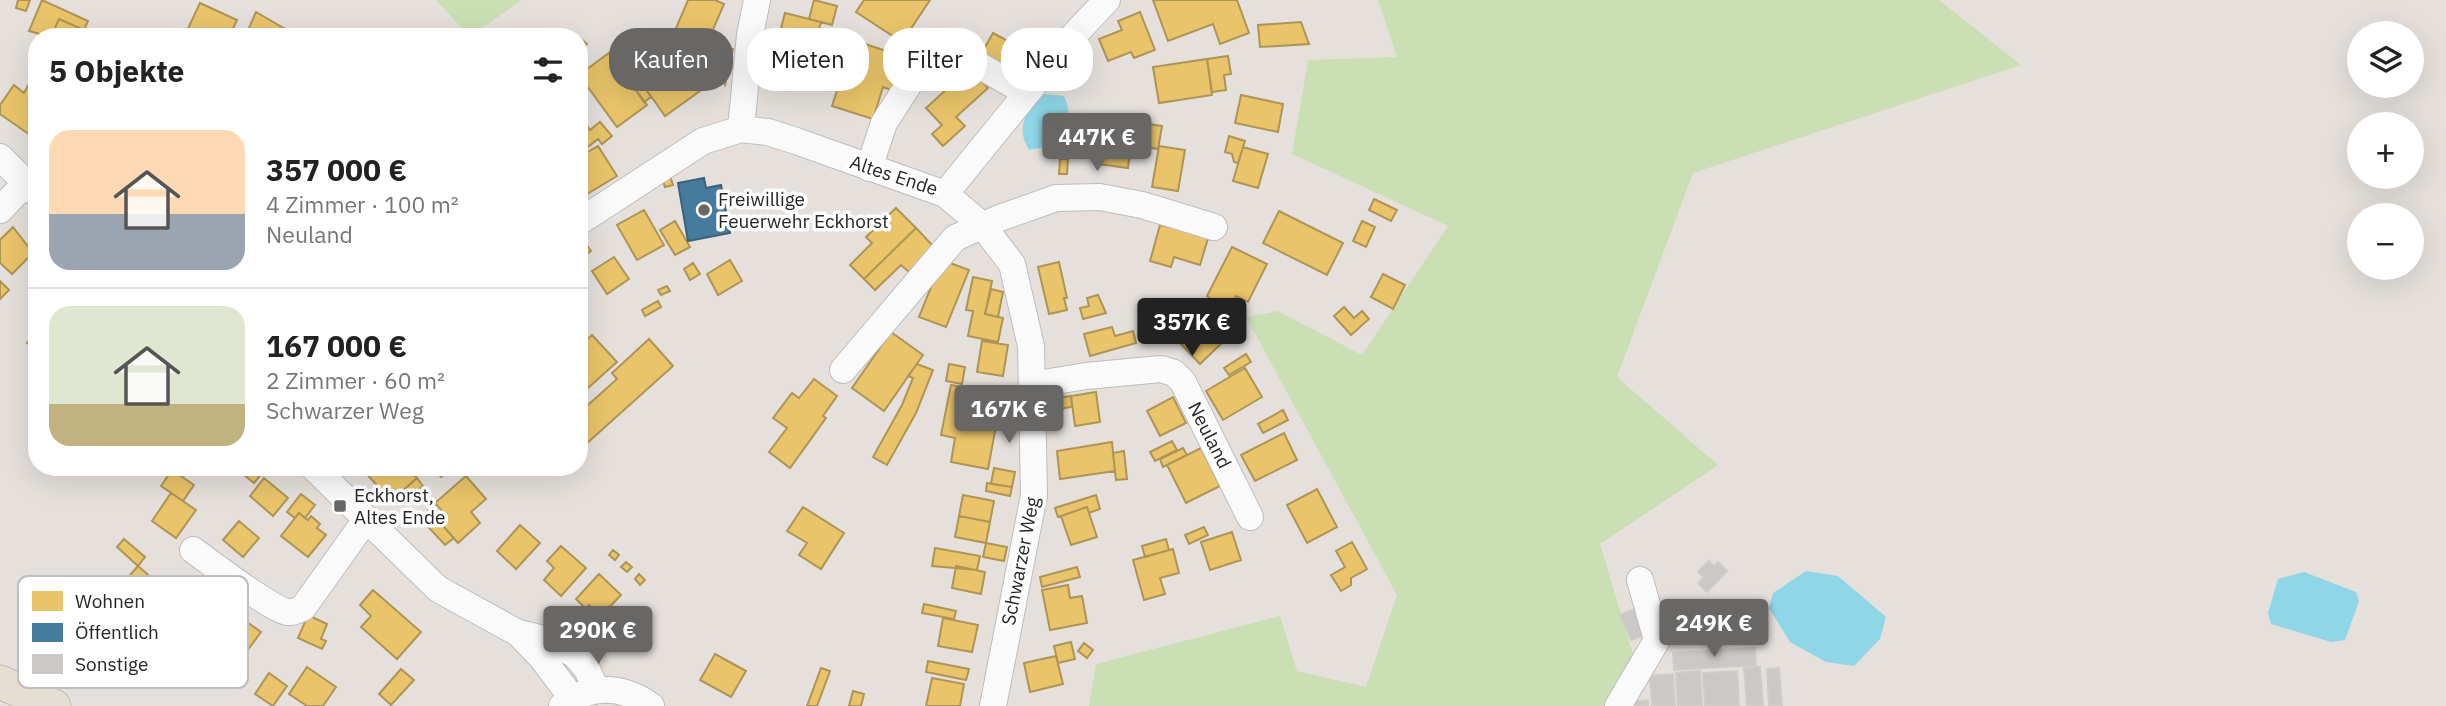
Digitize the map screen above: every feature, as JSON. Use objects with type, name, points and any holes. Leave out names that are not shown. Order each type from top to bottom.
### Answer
[{"type":"main road","points":[[0,682],[54,706]]},
{"type":"street","points":[[741,129],[750,35],[757,0]]},
{"type":"street","name":"Altes Ende","points":[[588,216],[703,141],[741,129],[778,135],[945,194],[1074,34],[1107,0]]},
{"type":"street","points":[[869,168],[884,123],[932,48],[949,48],[1027,93]]},
{"type":"street","points":[[0,157],[28,185]]},
{"type":"street","points":[[0,210],[28,192]]},
{"type":"street","name":"Schwarzer Weg","points":[[945,194],[982,225],[999,244],[1015,274],[1031,346],[1034,495],[993,706]]},
{"type":"street","points":[[843,369],[955,238],[982,225],[1056,198],[1100,197],[1142,205],[1214,228]]},
{"type":"street","name":"Neuland","points":[[1032,385],[1149,369],[1174,373],[1184,382],[1250,517]]},
{"type":"street","points":[[323,476],[365,521],[438,589],[518,633],[577,698],[630,693],[651,706]]},
{"type":"street","points":[[248,589],[287,612],[303,608],[365,521]]},
{"type":"street","points":[[193,551],[230,576]]},
{"type":"street","points":[[1618,706],[1657,640],[1640,580]]},
{"type":"green space","points":[[436,0],[521,0],[482,28],[462,28]]},
{"type":"green space","points":[[1378,0],[1939,0],[2021,65],[1693,173],[1617,377],[1718,465],[1600,544],[1636,664],[1612,706],[1089,706],[1096,664],[1280,616],[1297,671],[1366,687],[1397,595],[1246,317],[1278,311],[1362,355],[1448,226],[1292,154],[1308,60],[1397,57]]},
{"type":"water","points":[[1044,94],[1064,96],[1069,115],[1067,127],[1059,144],[1029,150],[1023,134],[1024,119]]},
{"type":"water","points":[[1806,571],[1838,576],[1886,617],[1880,639],[1854,666],[1826,662],[1790,642],[1769,608],[1773,593]]},
{"type":"water","points":[[2304,572],[2356,592],[2359,601],[2345,640],[2331,642],[2271,624],[2268,613],[2278,579]]},
{"type":"building: Wohnen","points":[[18,0],[30,0],[26,11],[16,8]]},
{"type":"building: Wohnen","points":[[42,0],[88,21],[85,28],[59,19],[55,28],[30,28]]},
{"type":"building: Wohnen","points":[[688,0],[715,0],[724,4],[714,28],[676,28]]},
{"type":"building: Wohnen","points":[[814,0],[837,6],[832,25],[809,19]]},
{"type":"building: Wohnen","points":[[864,0],[930,0],[911,28],[883,30],[856,12]]},
{"type":"building: Wohnen","points":[[1153,0],[1237,0],[1249,33],[1220,44],[1213,24],[1168,41]]},
{"type":"building: Wohnen","points":[[200,3],[237,20],[233,28],[188,28]]},
{"type":"building: Wohnen","points":[[256,12],[283,28],[249,28]]},
{"type":"building: Wohnen","points":[[1140,12],[1155,50],[1134,58],[1131,52],[1108,61],[1099,39],[1122,30],[1118,21]]},
{"type":"building: Wohnen","points":[[785,13],[821,22],[819,28],[781,28]]},
{"type":"building: Wohnen","points":[[59,19],[79,28],[55,28]]},
{"type":"building: Wohnen","points":[[1301,22],[1309,44],[1260,47],[1258,25]]},
{"type":"building: Wohnen","points":[[993,33],[1001,37],[1001,68],[987,60],[987,44]]},
{"type":"building: Wohnen","points":[[869,45],[883,50],[883,87],[873,119],[832,106],[837,91],[869,91]]},
{"type":"building: Wohnen","points":[[609,53],[609,91],[637,91],[647,105],[617,127],[588,87],[588,68]]},
{"type":"building: Wohnen","points":[[1228,56],[1231,74],[1224,75],[1226,90],[1212,92],[1207,59]]},
{"type":"building: Wohnen","points":[[1207,59],[1212,95],[1159,103],[1153,67]]},
{"type":"building: Wohnen","points":[[14,85],[24,93],[28,86],[28,134],[0,114],[0,105]]},
{"type":"building: Wohnen","points":[[636,91],[647,91],[651,97],[644,102]]},
{"type":"building: Wohnen","points":[[647,91],[700,91],[665,116]]},
{"type":"building: Wohnen","points":[[945,91],[985,91],[956,117],[965,126],[943,146],[932,134],[942,125],[926,108]]},
{"type":"building: Wohnen","points":[[1241,95],[1283,104],[1278,132],[1235,123]]},
{"type":"building: Wohnen","points":[[600,122],[612,136],[602,144],[598,139],[588,147],[588,127],[590,130]]},
{"type":"building: Wohnen","points":[[1143,123],[1162,126],[1158,149],[1139,146]]},
{"type":"building: Wohnen","points":[[1102,130],[1132,134],[1128,168],[1098,164]]},
{"type":"building: Wohnen","points":[[1229,136],[1245,141],[1238,163],[1234,162],[1232,154],[1225,152]]},
{"type":"building: Wohnen","points":[[598,146],[617,176],[588,193],[588,152]]},
{"type":"building: Wohnen","points":[[1159,146],[1185,150],[1178,191],[1152,187]]},
{"type":"building: Wohnen","points":[[1243,147],[1268,154],[1258,188],[1233,181]]},
{"type":"building: Wohnen","points":[[1060,159],[1068,159],[1067,174],[1059,174]]},
{"type":"building: Wohnen","points":[[670,176],[673,185],[665,187],[662,178]]},
{"type":"building: Wohnen","points":[[1374,199],[1397,210],[1391,221],[1369,210]]},
{"type":"building: Wohnen","points":[[896,208],[916,228],[864,279],[850,265],[872,243],[866,237]]},
{"type":"building: Wohnen","points":[[644,210],[664,245],[637,260],[617,225]]},
{"type":"building: Wohnen","points":[[1279,211],[1343,243],[1327,275],[1263,243]]},
{"type":"building: Wohnen","points":[[675,221],[690,247],[675,255],[660,230]]},
{"type":"building: Wohnen","points":[[1362,221],[1375,227],[1366,247],[1353,241]]},
{"type":"building: Wohnen","points":[[1160,225],[1209,235],[1200,265],[1174,257],[1171,267],[1150,261]]},
{"type":"building: Wohnen","points":[[13,227],[28,246],[28,258],[12,274],[0,263],[0,240]]},
{"type":"building: Wohnen","points":[[916,228],[934,247],[909,272],[901,265],[875,290],[864,279]]},
{"type":"building: Wohnen","points":[[1232,247],[1267,264],[1248,302],[1236,296],[1228,313],[1207,296]]},
{"type":"building: Wohnen","points":[[614,257],[629,279],[607,294],[592,271]]},
{"type":"building: Wohnen","points":[[730,260],[742,281],[718,295],[707,274]]},
{"type":"building: Wohnen","points":[[942,260],[969,270],[946,327],[919,317]]},
{"type":"building: Wohnen","points":[[1059,262],[1067,310],[1049,314],[1038,267]]},
{"type":"building: Wohnen","points":[[693,263],[700,274],[690,280],[684,269]]},
{"type":"building: Wohnen","points":[[1383,274],[1405,285],[1393,309],[1371,297]]},
{"type":"building: Wohnen","points":[[973,277],[992,281],[985,314],[1003,318],[998,342],[968,336],[973,311],[966,310]]},
{"type":"building: Wohnen","points":[[0,281],[9,290],[0,299]]},
{"type":"building: Wohnen","points":[[667,286],[670,291],[661,295],[658,290]]},
{"type":"building: Wohnen","points":[[991,289],[1003,292],[998,317],[985,314]]},
{"type":"building: Wohnen","points":[[1098,295],[1106,313],[1083,319],[1080,308],[1089,306],[1087,298]]},
{"type":"building: Wohnen","points":[[1210,299],[1226,316],[1214,327],[1198,310]]},
{"type":"building: Wohnen","points":[[658,301],[661,307],[645,316],[642,310]]},
{"type":"building: Wohnen","points":[[1344,307],[1354,318],[1362,311],[1369,319],[1351,335],[1334,316]]},
{"type":"building: Wohnen","points":[[1206,319],[1226,339],[1200,364],[1180,343]]},
{"type":"building: Wohnen","points":[[1112,327],[1115,336],[1133,331],[1136,343],[1090,356],[1084,334]]},
{"type":"building: Wohnen","points":[[891,332],[923,355],[884,411],[852,388]]},
{"type":"building: Wohnen","points":[[592,335],[617,362],[588,388],[588,339]]},
{"type":"building: Wohnen","points":[[649,339],[673,366],[588,442],[588,405],[617,379],[612,373]]},
{"type":"building: Wohnen","points":[[982,341],[1008,345],[1003,376],[977,372]]},
{"type":"building: Wohnen","points":[[1246,354],[1251,362],[1229,375],[1224,368]]},
{"type":"building: Wohnen","points":[[917,364],[933,370],[916,413],[887,465],[873,457],[902,405],[913,378],[908,376]]},
{"type":"building: Wohnen","points":[[949,364],[965,367],[962,384],[946,381]]},
{"type":"building: Wohnen","points":[[1245,368],[1262,397],[1223,420],[1206,391]]},
{"type":"building: Wohnen","points":[[814,379],[837,396],[823,416],[826,418],[790,468],[769,452],[787,428],[773,418],[792,393],[799,398]]},
{"type":"building: Wohnen","points":[[951,385],[1002,394],[988,469],[951,462],[955,438],[941,435]]},
{"type":"building: Wohnen","points":[[1096,392],[1100,422],[1075,426],[1071,396]]},
{"type":"building: Wohnen","points":[[1071,396],[1072,407],[1045,411],[1043,400]]},
{"type":"building: Wohnen","points":[[1173,397],[1186,423],[1160,436],[1147,411]]},
{"type":"building: Wohnen","points":[[1283,410],[1288,420],[1263,433],[1258,424]]},
{"type":"building: Wohnen","points":[[1284,433],[1297,460],[1255,481],[1241,455]]},
{"type":"building: Wohnen","points":[[1172,441],[1177,450],[1155,461],[1150,452]]},
{"type":"building: Wohnen","points":[[1112,442],[1115,471],[1060,479],[1057,451]]},
{"type":"building: Wohnen","points":[[1183,448],[1187,455],[1163,467],[1160,459]]},
{"type":"building: Wohnen","points":[[1201,448],[1220,486],[1186,503],[1167,465]]},
{"type":"building: Wohnen","points":[[1124,451],[1127,479],[1116,480],[1113,453]]},
{"type":"building: Wohnen","points":[[994,468],[1015,472],[1012,487],[991,484]]},
{"type":"building: Wohnen","points":[[168,476],[181,476],[194,485],[183,501],[161,486]]},
{"type":"building: Wohnen","points":[[245,476],[260,476],[254,483]]},
{"type":"building: Wohnen","points":[[368,476],[415,476],[417,478],[391,501]]},
{"type":"building: Wohnen","points":[[466,476],[486,499],[471,512],[480,523],[458,543],[436,518],[443,512],[435,503]]},
{"type":"building: Wohnen","points":[[264,478],[288,498],[273,516],[250,496]]},
{"type":"building: Wohnen","points":[[417,478],[423,486],[403,503],[397,496]]},
{"type":"building: Wohnen","points":[[987,483],[1012,487],[1010,496],[986,491]]},
{"type":"building: Wohnen","points":[[1317,489],[1337,527],[1307,543],[1287,505]]},
{"type":"building: Wohnen","points":[[171,493],[196,510],[176,538],[152,521]]},
{"type":"building: Wohnen","points":[[301,494],[315,505],[305,518],[299,513],[295,518],[287,512]]},
{"type":"building: Wohnen","points":[[963,495],[994,501],[990,522],[959,516]]},
{"type":"building: Wohnen","points":[[1096,495],[1100,509],[1089,513],[1087,507],[1058,517],[1055,508]]},
{"type":"building: Wohnen","points":[[803,507],[844,533],[821,569],[799,555],[807,543],[787,531]]},
{"type":"building: Wohnen","points":[[1087,507],[1097,537],[1071,545],[1061,516]]},
{"type":"building: Wohnen","points":[[429,510],[454,538],[445,545],[420,518]]},
{"type":"building: Wohnen","points":[[299,513],[308,520],[311,516],[320,524],[317,528],[326,535],[308,557],[281,536]]},
{"type":"building: Wohnen","points":[[959,516],[990,522],[986,543],[955,537]]},
{"type":"building: Wohnen","points":[[239,521],[259,538],[243,557],[223,540]]},
{"type":"building: Wohnen","points":[[520,525],[540,543],[516,569],[497,551]]},
{"type":"building: Wohnen","points":[[1204,527],[1208,535],[1189,544],[1185,535]]},
{"type":"building: Wohnen","points":[[1232,532],[1241,560],[1210,570],[1201,542]]},
{"type":"building: Wohnen","points":[[124,539],[145,557],[138,566],[117,547]]},
{"type":"building: Wohnen","points":[[1166,539],[1169,550],[1145,557],[1142,546]]},
{"type":"building: Wohnen","points":[[1352,542],[1367,569],[1351,578],[1351,585],[1341,591],[1331,575],[1345,567],[1336,551]]},
{"type":"building: Wohnen","points":[[986,543],[1007,547],[1004,561],[983,557]]},
{"type":"building: Wohnen","points":[[561,546],[586,568],[561,596],[544,580],[554,568],[547,561]]},
{"type":"building: Wohnen","points":[[935,548],[980,556],[977,570],[932,566]]},
{"type":"building: Wohnen","points":[[1173,549],[1179,573],[1160,578],[1165,594],[1144,600],[1133,560]]},
{"type":"building: Wohnen","points":[[613,550],[619,555],[615,560],[609,555]]},
{"type":"building: Wohnen","points":[[626,562],[632,567],[627,572],[621,567]]},
{"type":"building: Wohnen","points":[[138,566],[150,576],[129,576]]},
{"type":"building: Wohnen","points":[[956,566],[985,572],[981,594],[952,588]]},
{"type":"building: Wohnen","points":[[1077,567],[1080,577],[1042,587],[1040,577]]},
{"type":"building: Wohnen","points":[[599,574],[621,595],[601,616],[589,605],[586,609],[576,599]]},
{"type":"building: Wohnen","points":[[639,574],[645,580],[640,585],[635,579]]},
{"type":"building: Wohnen","points":[[1068,585],[1070,598],[1082,596],[1087,623],[1050,630],[1042,590]]},
{"type":"building: Wohnen","points":[[373,590],[421,632],[397,659],[361,627],[371,616],[360,605]]},
{"type":"building: Wohnen","points":[[924,604],[956,611],[954,619],[922,613]]},
{"type":"building: Wohnen","points":[[308,615],[327,624],[321,639],[326,641],[322,649],[298,638]]},
{"type":"building: Wohnen","points":[[943,618],[978,625],[972,652],[938,646]]},
{"type":"building: Wohnen","points":[[248,623],[261,632],[248,650]]},
{"type":"building: Wohnen","points":[[1071,642],[1075,659],[1058,663],[1054,646]]},
{"type":"building: Wohnen","points":[[1084,643],[1093,650],[1087,658],[1078,651]]},
{"type":"building: Wohnen","points":[[715,654],[746,671],[731,697],[700,680]]},
{"type":"building: Wohnen","points":[[1056,656],[1063,684],[1030,692],[1024,663]]},
{"type":"building: Wohnen","points":[[928,661],[969,669],[966,680],[926,672]]},
{"type":"building: Wohnen","points":[[307,667],[336,687],[323,706],[307,706],[289,694]]},
{"type":"building: Wohnen","points":[[821,668],[830,671],[817,706],[807,706]]},
{"type":"building: Wohnen","points":[[401,669],[414,680],[391,705],[379,694]]},
{"type":"building: Wohnen","points":[[269,673],[287,686],[273,706],[255,694]]},
{"type":"building: Wohnen","points":[[932,678],[964,684],[960,706],[926,706]]},
{"type":"building: Wohnen","points":[[853,691],[864,694],[861,706],[849,706]]},
{"type":"building: Öffentlich","name":"Freiwillige Feuerwehr Eckhorst","points":[[704,178],[706,188],[721,185],[730,233],[688,241],[678,183]]},
{"type":"building: Sonstige","points":[[1709,561],[1714,566],[1718,562],[1727,571],[1707,592],[1698,583],[1704,577],[1698,572]]},
{"type":"building: Sonstige","points":[[1639,607],[1649,633],[1631,640],[1620,615]]},
{"type":"building: Sonstige","points":[[1755,648],[1756,665],[1674,670],[1673,653]]},
{"type":"building: Sonstige","points":[[1760,667],[1763,706],[1747,706],[1744,668]]},
{"type":"building: Sonstige","points":[[1779,668],[1782,706],[1769,706],[1767,669]]},
{"type":"building: Sonstige","points":[[1700,671],[1702,706],[1678,706],[1676,673]]},
{"type":"building: Sonstige","points":[[1737,671],[1739,706],[1705,706],[1703,673]]},
{"type":"building: Sonstige","points":[[1673,674],[1675,706],[1652,706],[1650,676]]},
{"type":"building: Sonstige","points":[[1648,700],[1648,706],[1632,706],[1631,702]]},
{"type":"place","name":"Freiwillige Feuerwehr Eckhorst","points":[[704,210]]},
{"type":"place","name":"Eckhorst, Altes Ende","points":[[340,506]]}]
